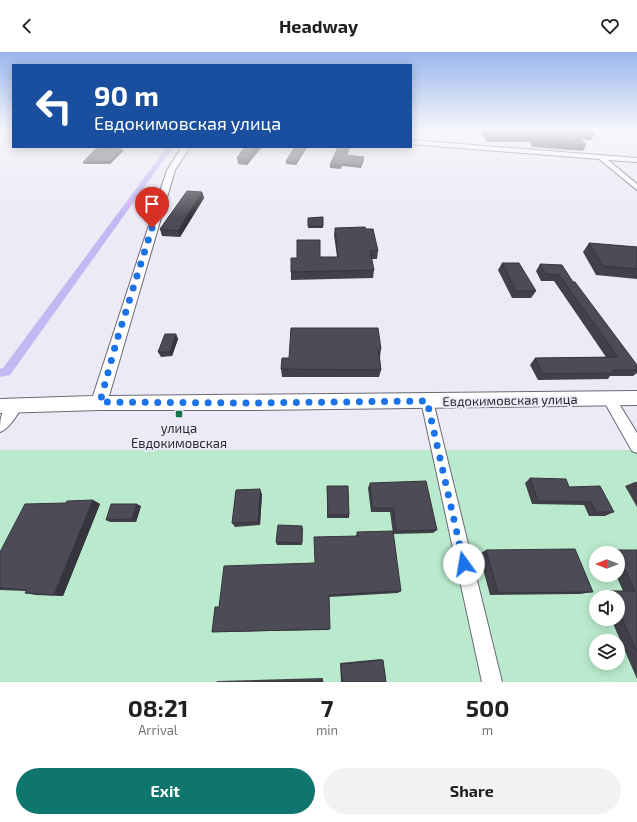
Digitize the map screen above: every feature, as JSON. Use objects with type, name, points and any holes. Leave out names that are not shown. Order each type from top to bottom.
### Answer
[{"type":"main road","points":[[100,402],[116,343],[171,170],[179,158]]},
{"type":"main road","name":"Евдокимовская улица","points":[[7,407],[100,402],[248,403],[637,398]]},
{"type":"street","points":[[602,158],[637,188]]},
{"type":"street","points":[[609,158],[637,160]]},
{"type":"street","points":[[608,398],[637,446]]},
{"type":"street","points":[[427,401],[492,682]]},
{"type":"street","points":[[0,426],[7,407]]},
{"type":"green space","points":[[0,450],[637,450],[637,682],[0,682]]},
{"type":"building","points":[[87,158],[113,158],[109,162],[83,162]]},
{"type":"building","points":[[288,158],[298,158],[296,162],[286,161]]},
{"type":"building","points":[[333,158],[364,158],[361,166],[342,164],[341,166],[330,165]]},
{"type":"building","points":[[187,191],[202,192],[178,231],[160,229]]},
{"type":"building","points":[[323,217],[323,226],[308,226],[308,218]]},
{"type":"building","points":[[365,227],[366,229],[373,229],[378,251],[370,251],[374,270],[291,272],[291,258],[297,258],[297,240],[320,240],[320,257],[338,257],[335,228]]},
{"type":"building","points":[[589,243],[637,247],[637,269],[603,266]]},
{"type":"building","points":[[502,263],[519,263],[536,291],[516,291]]},
{"type":"building","points":[[540,264],[562,265],[573,282],[575,282],[637,365],[637,370],[613,370],[615,373],[543,374],[535,358],[618,357],[559,275],[545,274]]},
{"type":"building","points":[[291,328],[378,328],[381,349],[378,349],[381,370],[281,369],[282,358],[289,358]]},
{"type":"building","points":[[165,334],[176,334],[170,352],[158,352]]},
{"type":"building","points":[[530,478],[566,479],[569,487],[600,486],[614,512],[596,512],[591,502],[538,501]]},
{"type":"building","points":[[426,481],[437,530],[396,531],[393,508],[372,508],[370,483]]},
{"type":"building","points":[[327,486],[348,486],[349,515],[328,515]]},
{"type":"building","points":[[260,489],[258,522],[232,523],[236,490]]},
{"type":"building","points":[[93,500],[54,595],[25,593],[27,590],[0,588],[0,552],[25,504],[66,503],[67,501]]},
{"type":"building","points":[[111,504],[137,504],[132,519],[106,520]]},
{"type":"building","points":[[278,525],[302,526],[302,543],[276,542]]},
{"type":"building","points":[[393,531],[401,591],[329,595],[330,629],[212,632],[215,607],[219,607],[224,566],[315,563],[314,537],[358,536],[357,532]]},
{"type":"building","points":[[575,549],[592,590],[589,590],[589,592],[498,593],[486,550]]},
{"type":"building","points":[[625,550],[637,550],[637,652],[625,625],[625,591],[635,591],[625,570]]},
{"type":"building","points":[[383,660],[386,682],[342,682],[341,664]]},
{"type":"building","points":[[323,681],[323,682],[261,682]]},
{"type":"waterway","points":[[0,373],[6,372],[162,158]]},
{"type":"place","name":"улица Евдокимовская","points":[[179,414]]},
{"type":"route","points":[[152,228],[116,343],[100,402],[248,403],[427,401],[464,564]]}]
